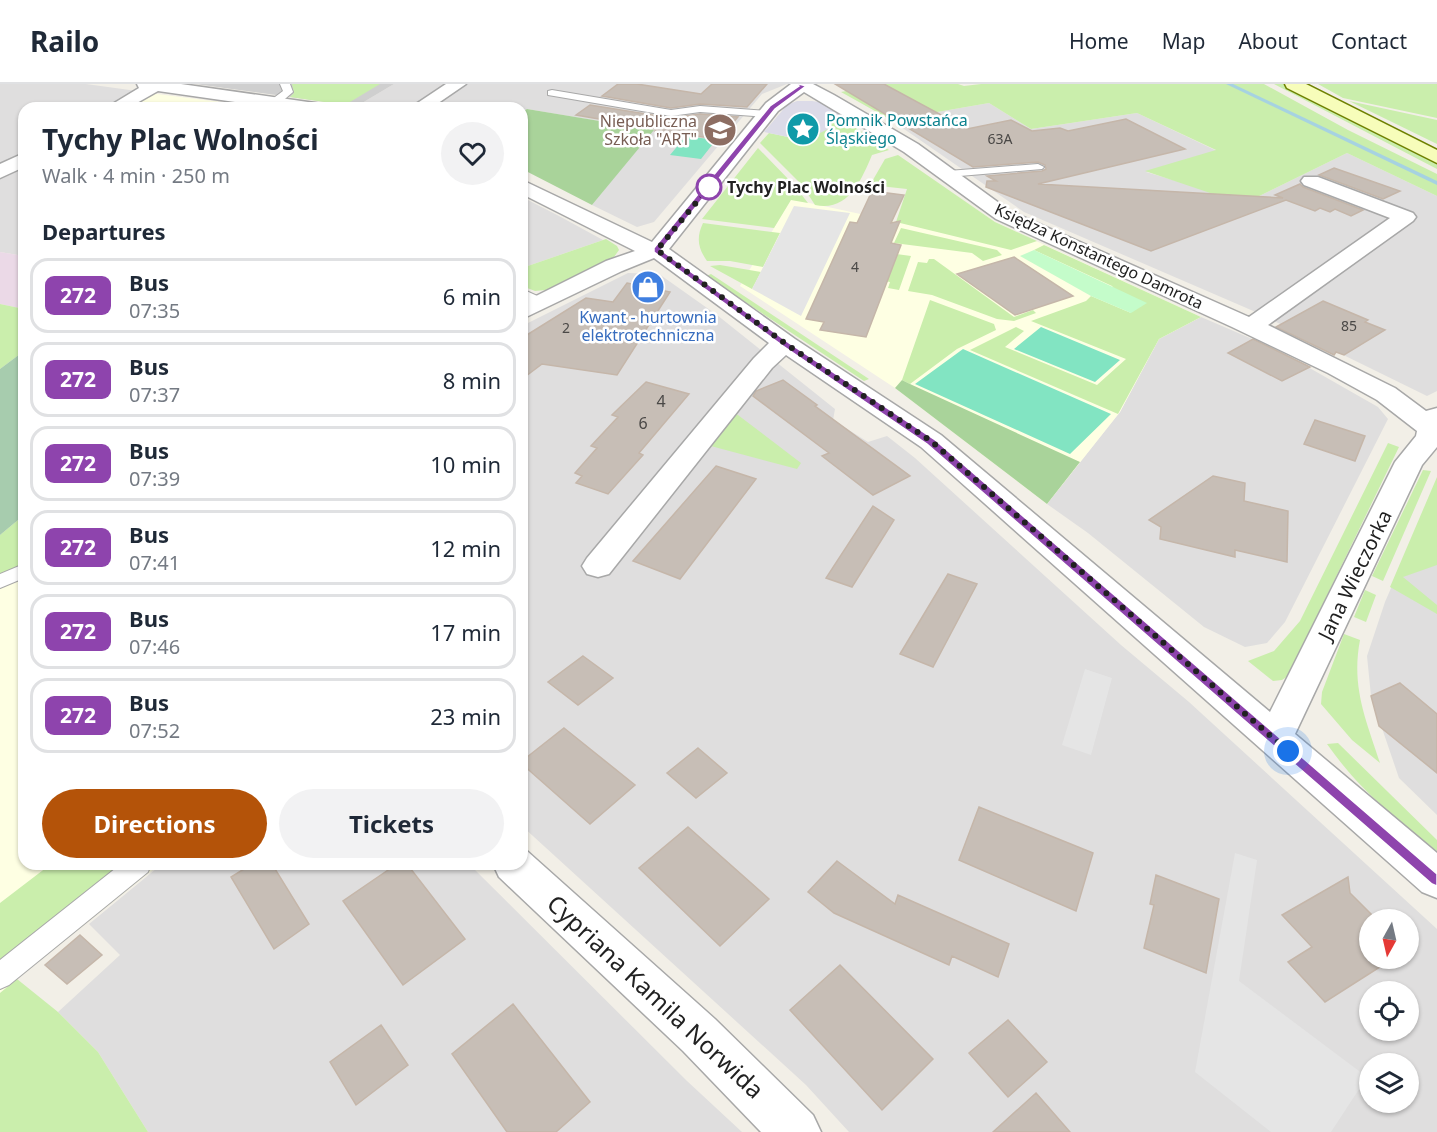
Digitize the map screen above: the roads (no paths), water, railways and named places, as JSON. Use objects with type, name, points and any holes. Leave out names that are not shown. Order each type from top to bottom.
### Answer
[{"type":"street","points":[[429,102],[458,84]]},
{"type":"street","points":[[1293,84],[1437,157]]},
{"type":"street","points":[[124,102],[151,85],[275,102]]},
{"type":"street","points":[[528,303],[657,250],[772,107],[801,85]]},
{"type":"street","name":"Księdza Konstantego Damrota","points":[[801,85],[836,101],[948,174],[1003,214],[1251,326],[1386,394],[1435,426]]},
{"type":"street","points":[[0,172],[18,162]]},
{"type":"street","points":[[1251,326],[1406,217],[1311,181]]},
{"type":"street","points":[[528,189],[639,245],[657,250],[786,344],[931,441],[1437,879]]},
{"type":"street","points":[[598,566],[763,363],[773,352],[786,344]]},
{"type":"street","name":"Jana Wieczorka","points":[[1273,737],[1284,721],[1409,462],[1430,438],[1435,426]]},
{"type":"street","name":"Cypriana Kamila Norwida","points":[[520,870],[704,1040],[796,1132]]},
{"type":"lane","points":[[275,102],[288,92],[285,84]]},
{"type":"lane","points":[[552,93],[671,113],[700,109],[767,114]]},
{"type":"lane","points":[[948,174],[1038,167]]},
{"type":"lane","points":[[0,581],[18,574]]},
{"type":"lane","points":[[0,976],[132,870]]},
{"type":"waterway","points":[[1229,84],[1437,183]]},
{"type":"place","name":"Pomnik Powstańca Śląskiego","points":[[803,129]]},
{"type":"place","name":"Niepubliczna Szkoła \"ART\"","points":[[720,130]]},
{"type":"place","name":"Tychy Plac Wolności","points":[[709,187]]},
{"type":"place","name":"Kwant - hurtownia elektrotechniczna","points":[[648,287]]}]
